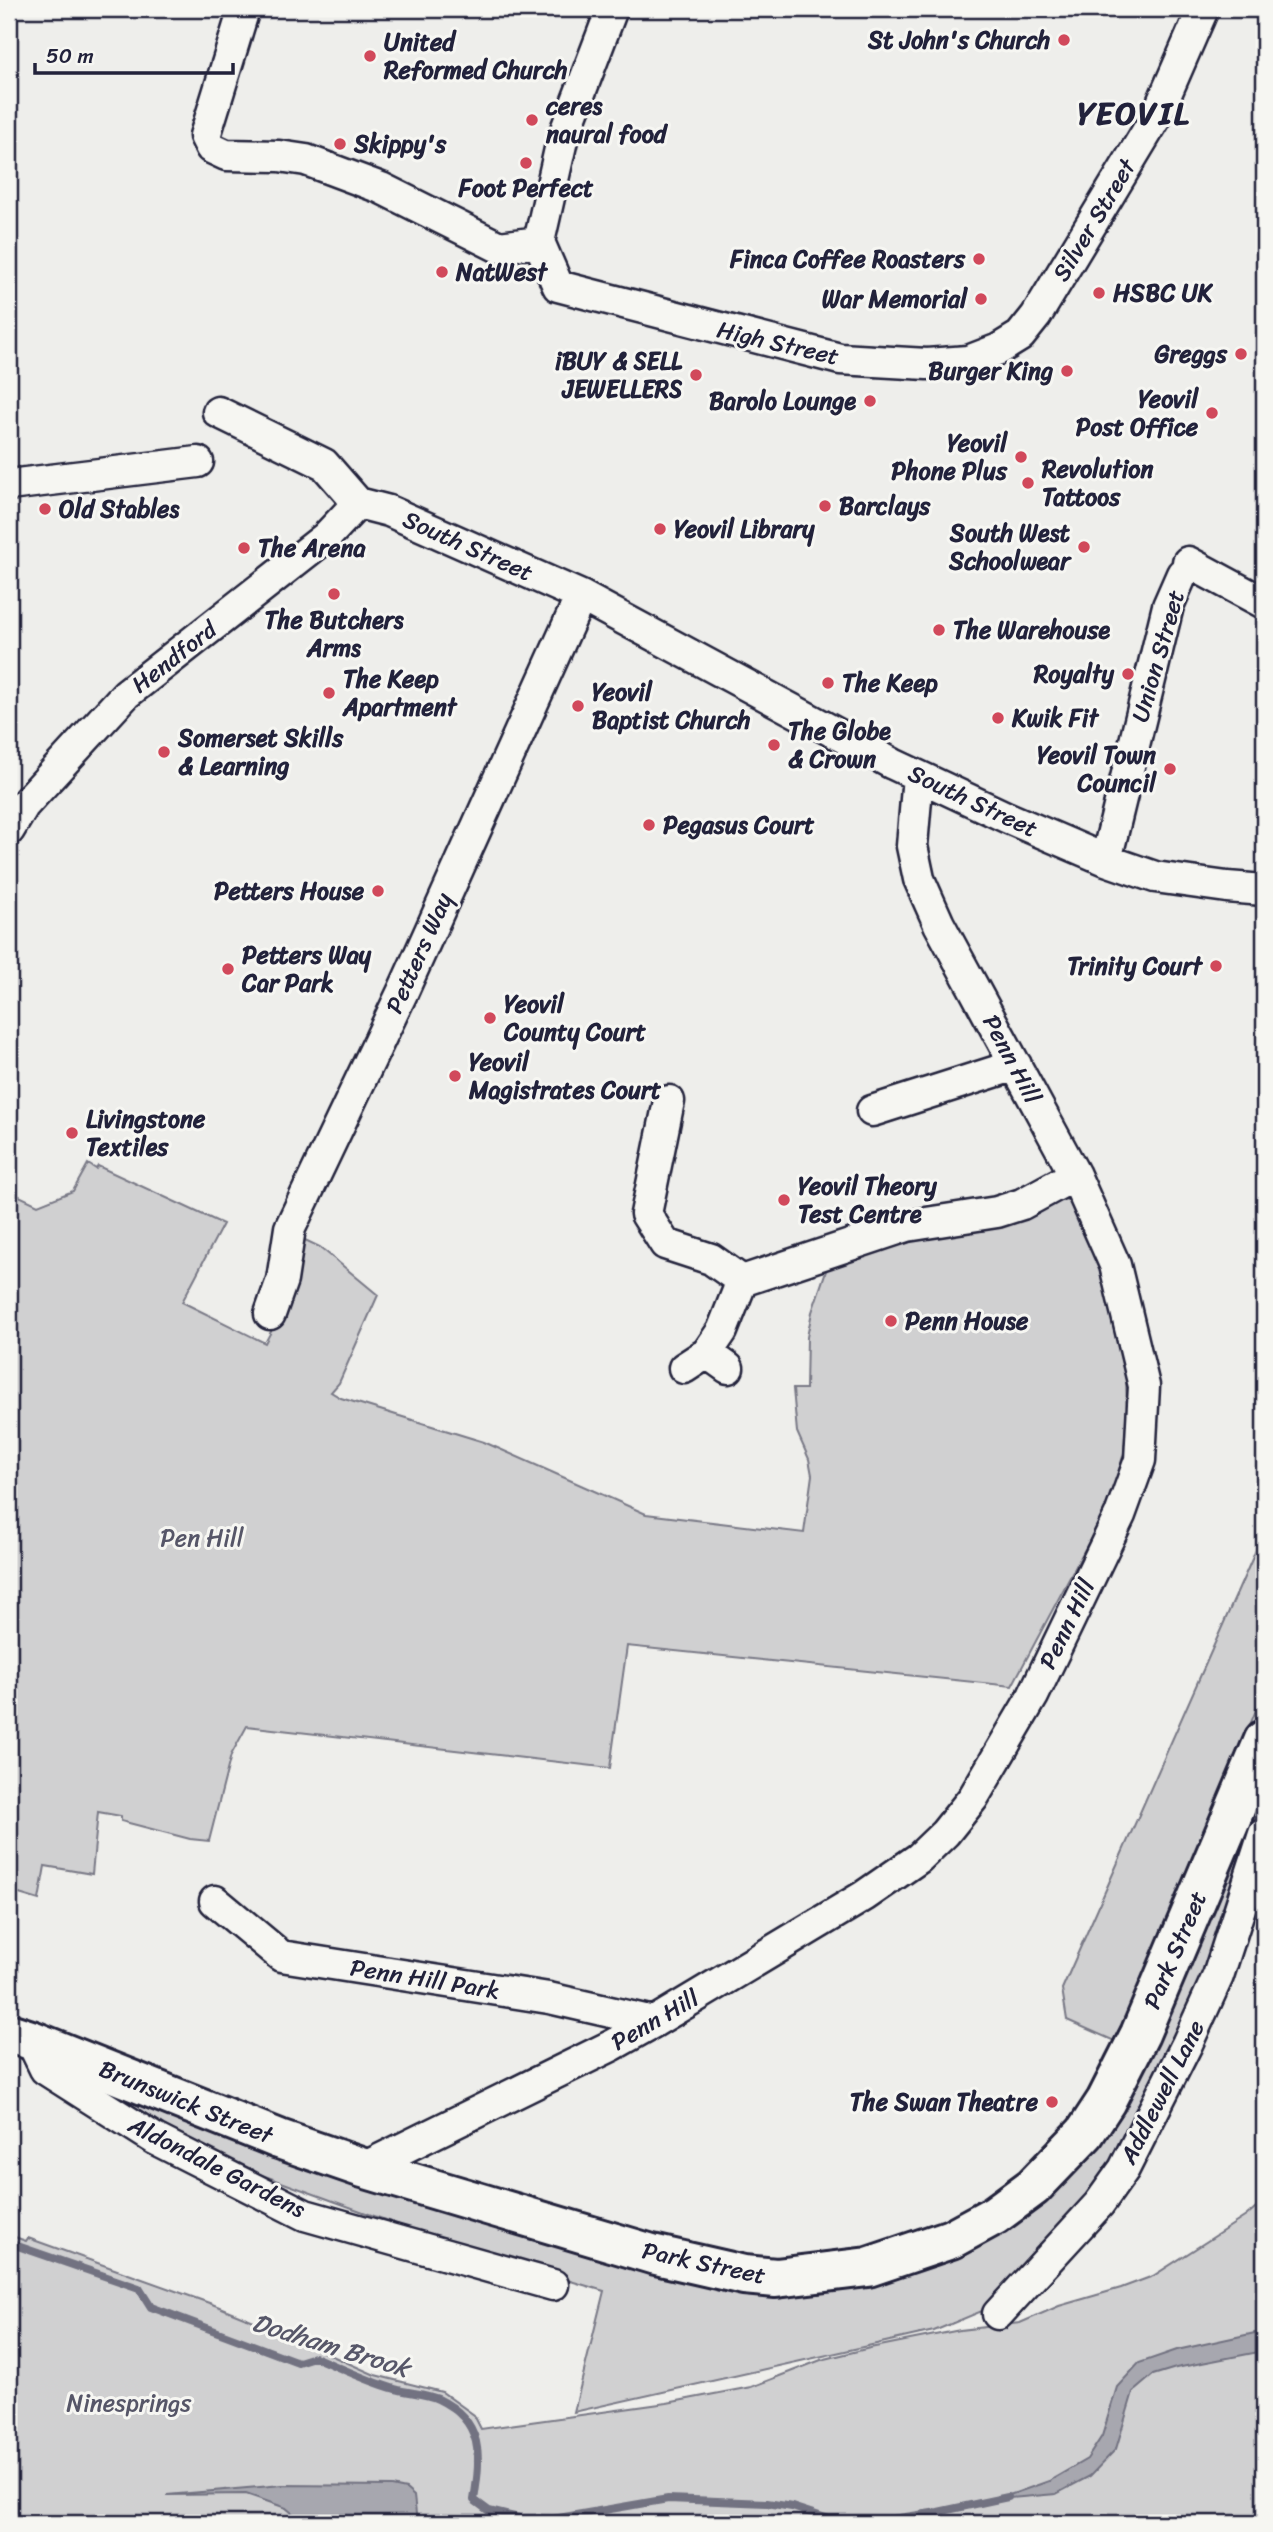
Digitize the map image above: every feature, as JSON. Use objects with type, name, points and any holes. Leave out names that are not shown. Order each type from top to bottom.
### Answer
[{"type":"street","points":[[244,9],[205,136],[211,148],[226,155],[279,156],[306,160],[381,188],[499,247],[539,242],[562,140],[612,9]]},
{"type":"street","name":"Silver Street","points":[[1036,316],[1156,117],[1203,9]]},
{"type":"street","name":"High Street","points":[[539,242],[558,286],[832,359],[927,364],[968,361],[999,349],[1020,336],[1036,316]]},
{"type":"street","points":[[218,412],[324,464],[358,503]]},
{"type":"street","points":[[9,485],[198,462]]},
{"type":"street","name":"South Street","points":[[358,503],[389,511],[581,596],[918,776],[1006,817],[1107,860],[1155,877],[1264,890]]},
{"type":"street","name":"Hendford","points":[[11,823],[24,805],[126,694],[326,537],[358,503]]},
{"type":"street","name":"Union Street","points":[[1107,860],[1168,606],[1185,568],[1264,603]]},
{"type":"street","name":"Petters Way","points":[[270,1314],[282,1279],[290,1228],[403,990],[581,596]]},
{"type":"street","name":"Penn Hill","points":[[363,2168],[613,2045],[864,1896],[919,1858],[945,1833],[973,1798],[1033,1696],[1120,1515],[1140,1460],[1144,1386],[1115,1265],[1076,1175],[939,924],[919,880],[912,846],[918,776]]},
{"type":"street","points":[[872,1111],[1016,1065]]},
{"type":"street","points":[[669,1101],[646,1214],[665,1244],[711,1259],[742,1280]]},
{"type":"street","points":[[742,1280],[907,1226],[997,1212],[1022,1204],[1076,1175]]},
{"type":"street","points":[[706,1363],[742,1280]]},
{"type":"street","name":"Park Street","points":[[363,2168],[652,2254],[744,2276],[776,2278],[868,2267],[951,2239],[995,2215],[1033,2188],[1084,2133],[1106,2101],[1144,2025],[1264,1740]]},
{"type":"street","name":"Addlewell Lane","points":[[998,2314],[1099,2204],[1124,2169],[1218,1976],[1264,1834]]},
{"type":"street","name":"Penn Hill Park","points":[[215,1901],[281,1956],[549,1997],[654,2022]]},
{"type":"street","name":"Brunswick Street","points":[[20,2036],[279,2139],[363,2168]]},
{"type":"street","name":"Aldondale Gardens","points":[[20,2036],[45,2069],[155,2139],[305,2215],[553,2285]]},
{"type":"green space","name":"Pen Hill","points":[[88,1164],[96,1169],[98,1166],[223,1224],[182,1302],[265,1343],[292,1292],[303,1239],[320,1247],[378,1295],[339,1383],[331,1392],[341,1398],[484,1442],[646,1514],[804,1533],[812,1475],[809,1459],[797,1432],[793,1389],[806,1389],[807,1337],[812,1312],[831,1256],[1057,1198],[1065,1199],[1080,1206],[1114,1295],[1126,1379],[1127,1408],[1124,1453],[1110,1500],[1012,1686],[627,1646],[610,1768],[247,1726],[231,1755],[209,1841],[190,1839],[121,1821],[121,1816],[98,1812],[92,1874],[45,1866],[39,1900],[9,1891],[9,1191],[38,1205],[73,1191]]},
{"type":"green space","points":[[1264,1532],[1264,1691],[1119,2043],[1067,2020],[1062,1989]]},
{"type":"green space","points":[[1264,1782],[1264,1816],[1259,1834],[1183,2040],[1095,2198],[987,2309],[934,2331],[574,2412],[604,2291],[470,2251],[232,2164],[67,2070],[797,2292],[1074,2172]]},
{"type":"green space","name":"Ninesprings","points":[[1264,2200],[1264,2523],[9,2523],[9,2235],[26,2241],[28,2238],[212,2304],[303,2341],[375,2375],[442,2392],[474,2415],[481,2429],[667,2403],[751,2387],[821,2360],[870,2348],[960,2330],[1020,2323],[1059,2306],[1153,2276],[1246,2216]]},
{"type":"shaded area","points":[[1264,2331],[1264,2351],[1153,2375],[1133,2392],[1116,2449],[1090,2476],[1056,2494],[998,2499],[1049,2481],[1087,2459],[1102,2436],[1117,2387],[1139,2363],[1177,2350]]},
{"type":"shaded area","points":[[282,2485],[392,2486],[406,2489],[414,2496],[417,2523],[304,2523],[286,2508],[246,2494],[167,2495]]},
{"type":"waterway","name":"Dodham Brook","points":[[9,2243],[139,2288],[151,2307],[298,2362],[314,2357],[385,2386],[438,2399],[453,2408],[471,2429],[478,2455],[474,2500],[489,2511],[519,2518],[553,2519],[668,2499],[767,2503],[792,2507],[838,2522],[866,2523]]},
{"type":"waterway","name":"Dodham Brook","points":[[867,2523],[1008,2497]]},
{"type":"place","name":"St John's Church","points":[[1064,40]]},
{"type":"place","name":"United Reformed Church","points":[[370,56]]},
{"type":"place","name":"ceres naural food","points":[[532,120]]},
{"type":"place","name":"Skippy's","points":[[340,144]]},
{"type":"place","name":"Foot Perfect","points":[[526,163]]},
{"type":"place","name":"Finca Coffee Roasters","points":[[979,259]]},
{"type":"place","name":"NatWest","points":[[442,272]]},
{"type":"place","name":"HSBC UK","points":[[1099,293]]},
{"type":"place","name":"War Memorial","points":[[981,299]]},
{"type":"place","name":"Greggs","points":[[1241,354]]},
{"type":"place","name":"Burger King","points":[[1067,371]]},
{"type":"place","name":"iBUY & SELL JEWELLERS","points":[[696,375]]},
{"type":"place","name":"Barolo Lounge","points":[[870,401]]},
{"type":"place","name":"Yeovil Post Office","points":[[1212,413]]},
{"type":"place","name":"Yeovil Phone Plus","points":[[1021,457]]},
{"type":"place","name":"Revolution Tattoos","points":[[1028,483]]},
{"type":"place","name":"Barclays","points":[[825,506]]},
{"type":"place","name":"Old Stables","points":[[45,509]]},
{"type":"place","name":"Yeovil Library","points":[[660,529]]},
{"type":"place","name":"South West Schoolwear","points":[[1084,547]]},
{"type":"place","name":"The Arena","points":[[244,548]]},
{"type":"place","name":"The Butchers Arms","points":[[334,594]]},
{"type":"place","name":"The Warehouse","points":[[939,630]]},
{"type":"place","name":"Royalty","points":[[1128,674]]},
{"type":"place","name":"The Keep","points":[[828,683]]},
{"type":"place","name":"The Keep Apartment","points":[[329,693]]},
{"type":"place","name":"Yeovil Baptist Church","points":[[578,706]]},
{"type":"place","name":"Kwik Fit","points":[[998,718]]},
{"type":"place","name":"The Globe & Crown","points":[[774,745]]},
{"type":"place","name":"Somerset Skills & Learning","points":[[164,752]]},
{"type":"place","name":"Yeovil Town Council","points":[[1170,769]]},
{"type":"place","name":"Pegasus Court","points":[[649,825]]},
{"type":"place","name":"Petters House","points":[[378,891]]},
{"type":"place","name":"Trinity Court","points":[[1216,966]]},
{"type":"place","name":"Petters Way Car Park","points":[[228,969]]},
{"type":"place","name":"Yeovil County Court","points":[[490,1018]]},
{"type":"place","name":"Yeovil Magistrates Court","points":[[455,1076]]},
{"type":"place","name":"Livingstone Textiles","points":[[72,1133]]},
{"type":"place","name":"Yeovil Theory Test Centre","points":[[784,1200]]},
{"type":"place","name":"Penn House","points":[[891,1321]]},
{"type":"place","name":"The Swan Theatre","points":[[1052,2102]]},
{"type":"district","name":"YEOVIL","points":[[1134,113]]}]
